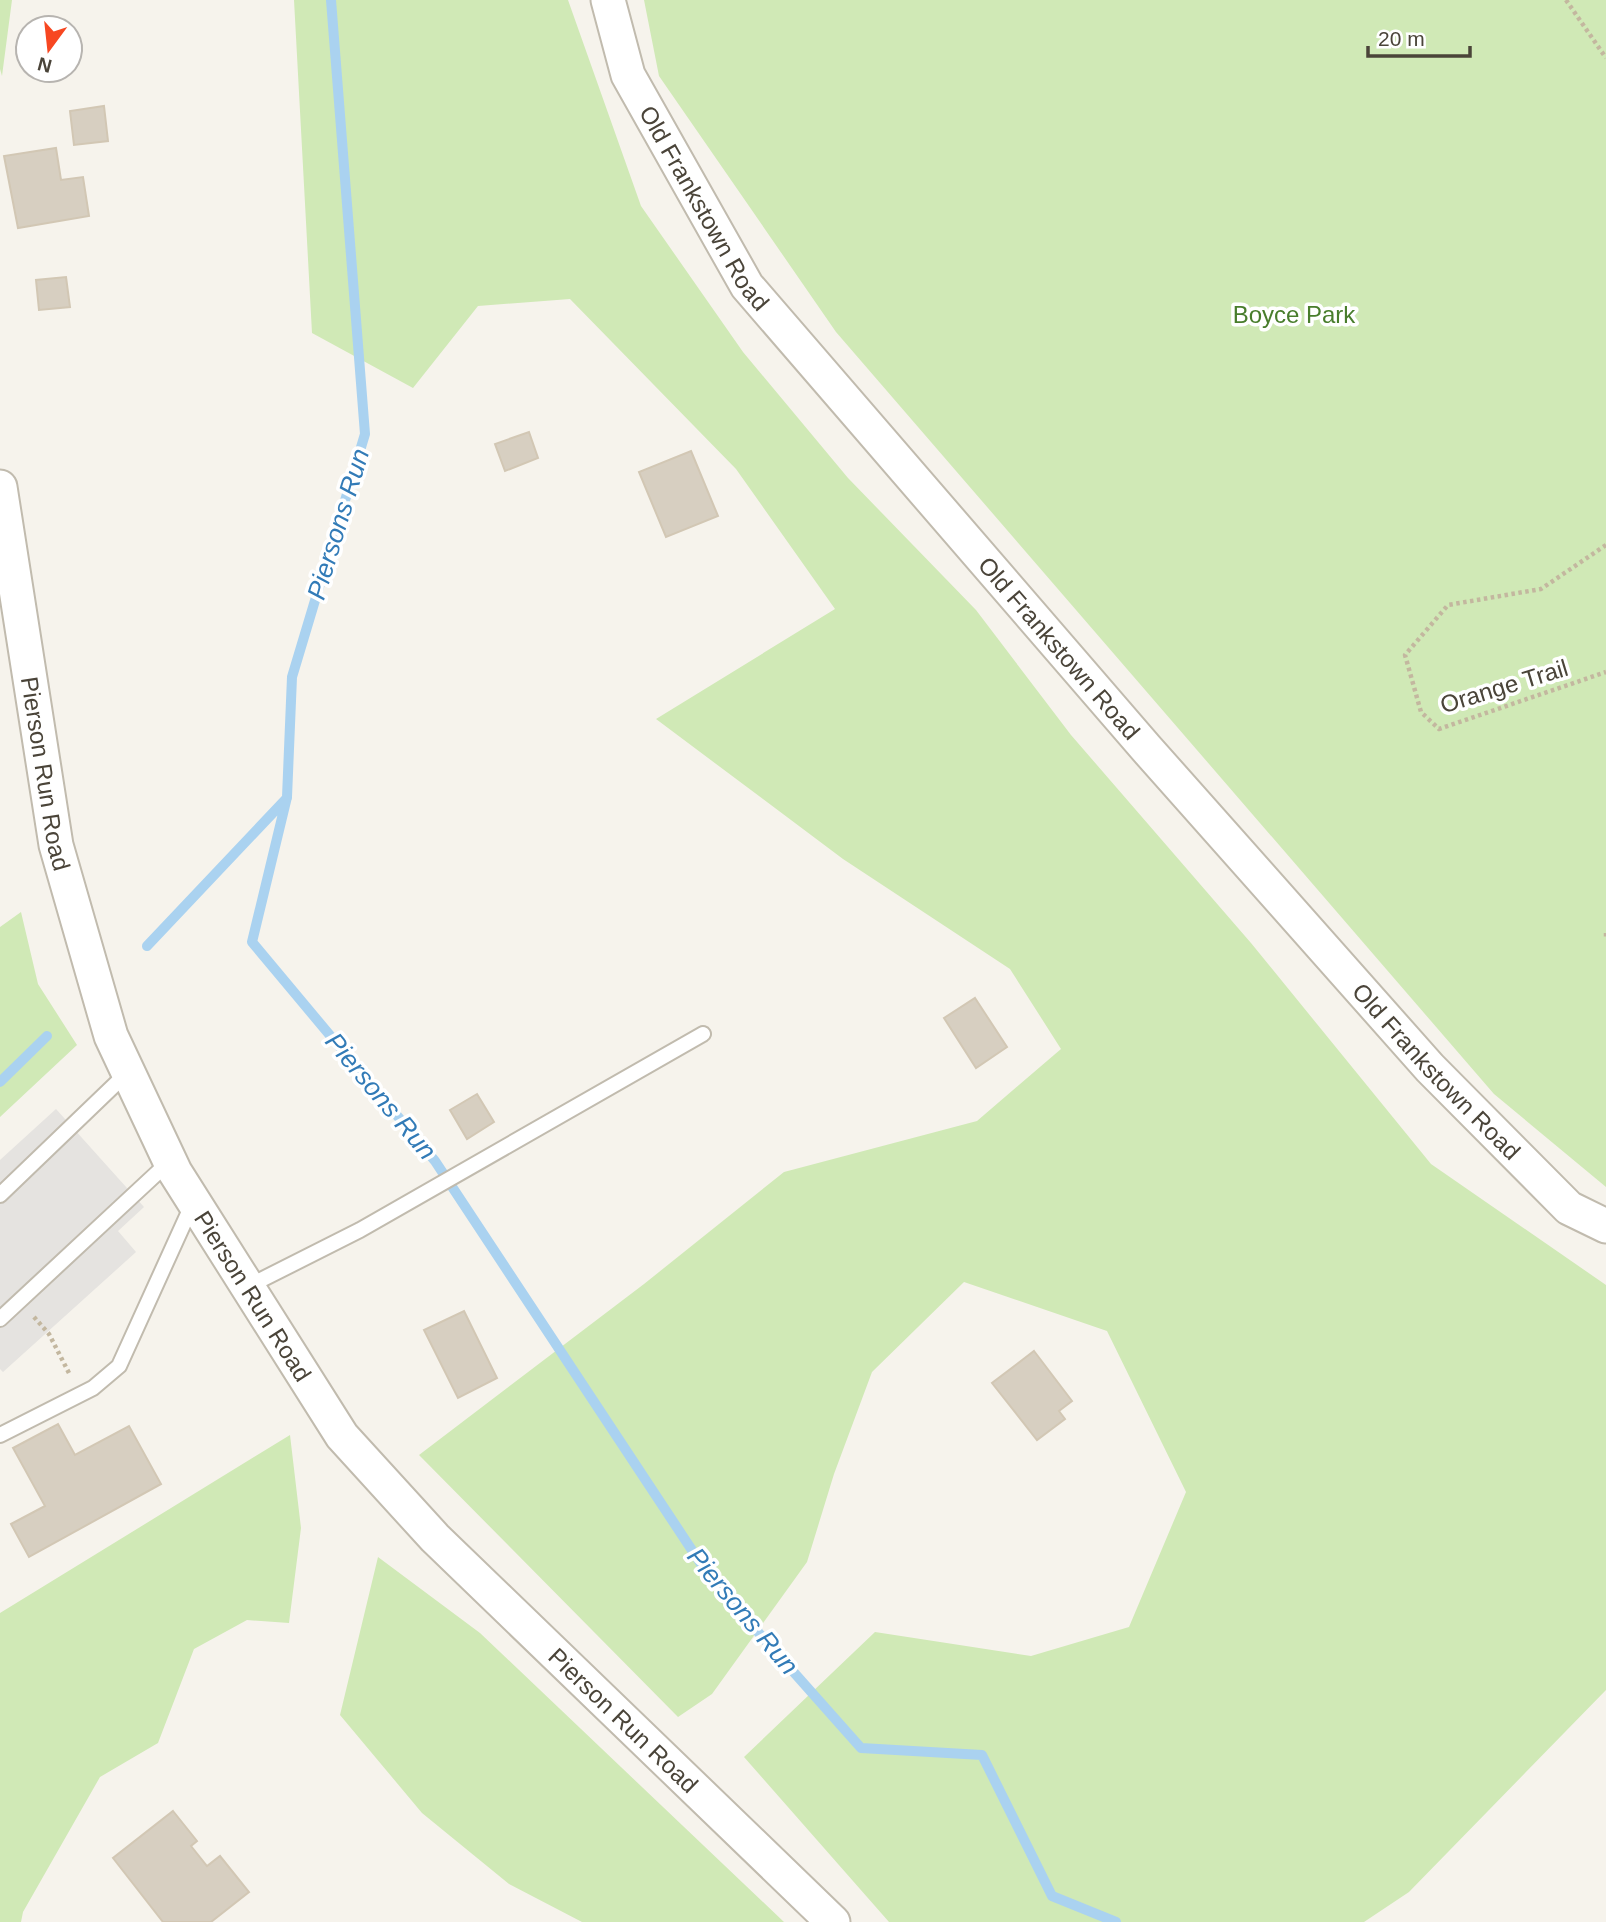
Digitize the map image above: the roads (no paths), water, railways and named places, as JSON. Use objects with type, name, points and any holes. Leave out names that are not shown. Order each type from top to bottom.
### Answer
[{"type":"street","name":"Old Frankstown Road","points":[[608,0],[628,75],[747,286],[1146,748],[1430,1068],[1569,1208],[1606,1226]]},
{"type":"street","name":"Pierson Run Road","points":[[0,487],[56,845],[111,1036],[170,1161],[342,1436],[435,1538],[833,1922]]},
{"type":"lane","points":[[247,1287],[413,1200],[703,1034]]},
{"type":"lane","points":[[0,1195],[128,1072]]},
{"type":"lane","points":[[0,1319],[170,1161]]},
{"type":"lane","points":[[0,1435],[93,1388],[119,1366],[194,1202]]},
{"type":"waterway","name":"Piersons Run","points":[[331,0],[365,434],[292,677],[287,797],[252,942],[435,1161],[711,1579],[861,1748],[982,1755],[1052,1896],[1116,1922]]},
{"type":"waterway","points":[[147,946],[287,798]]},
{"type":"waterway","points":[[0,1082],[47,1036]]},
{"type":"park label","name":"Boyce Park","points":[[1294,314]]}]
